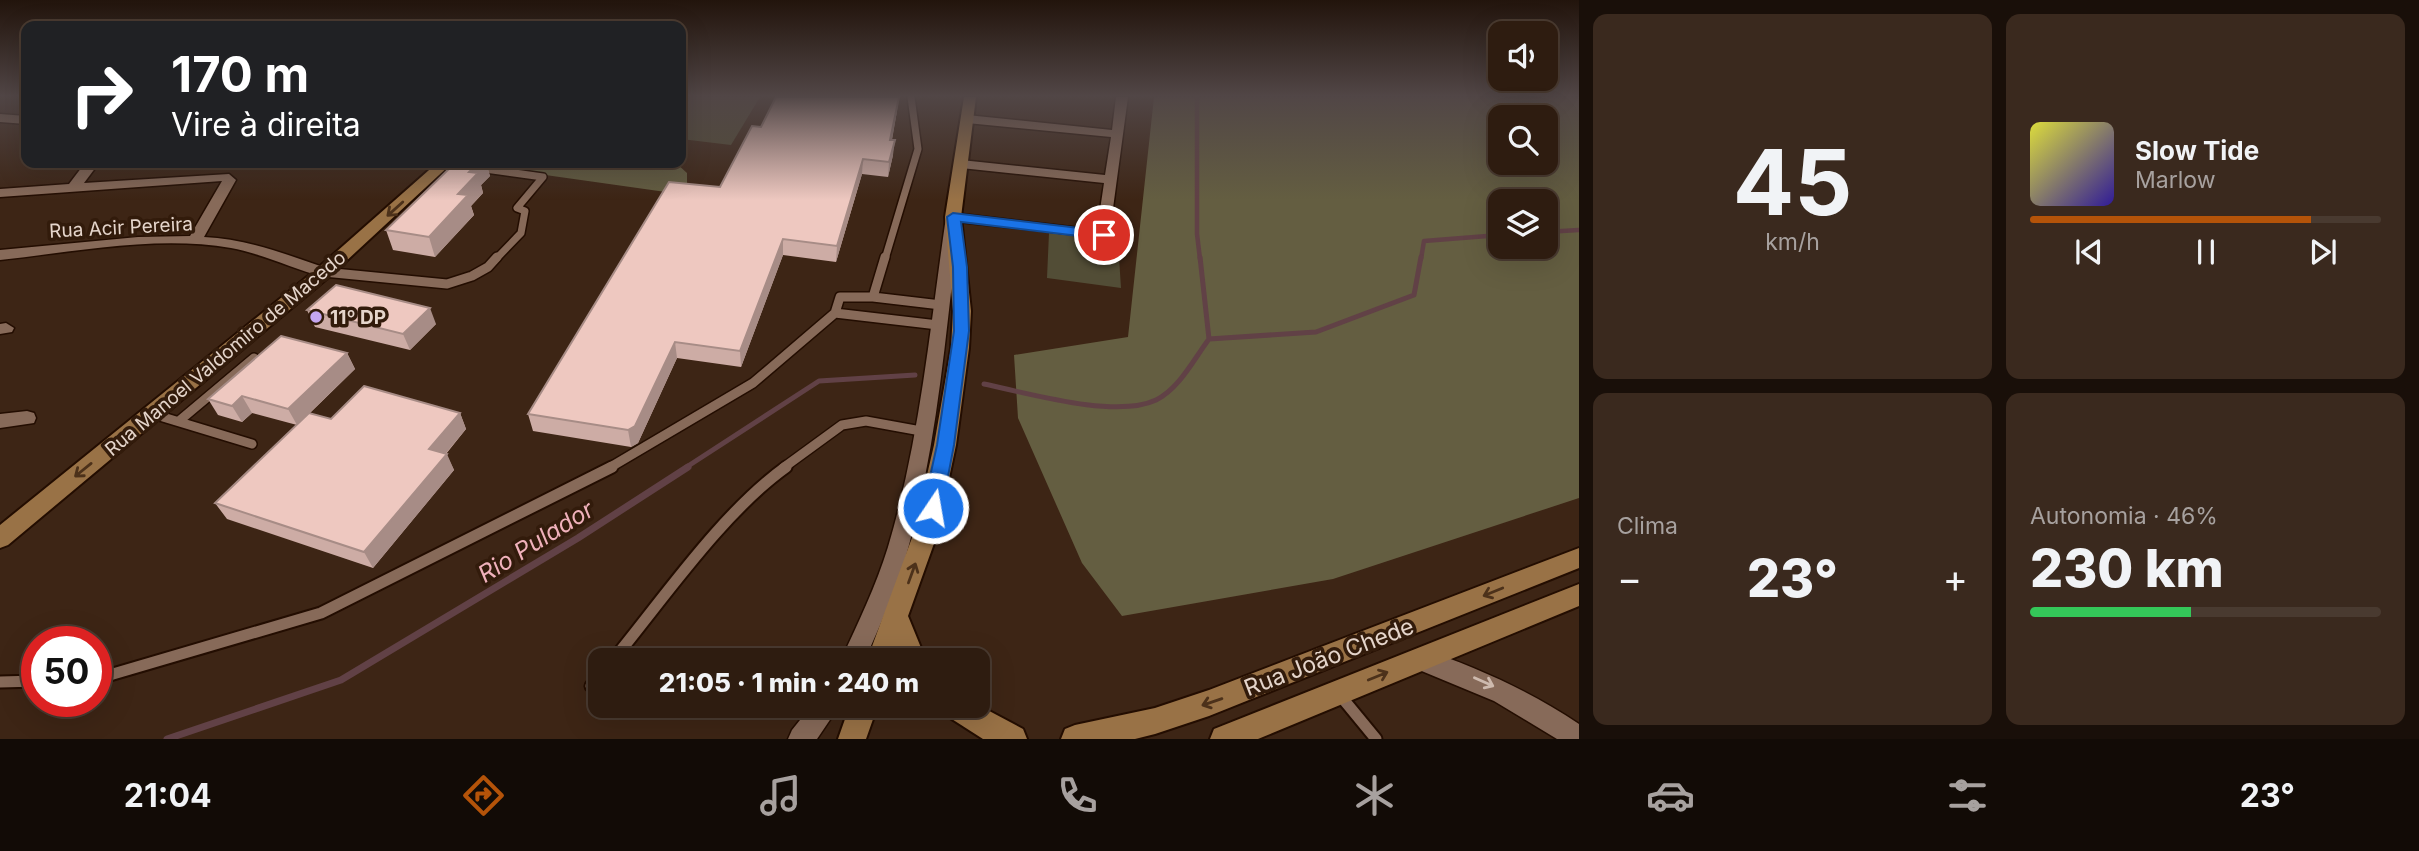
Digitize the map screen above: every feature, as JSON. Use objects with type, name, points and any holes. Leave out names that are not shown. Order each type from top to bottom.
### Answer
[{"type":"main road","points":[[884,648],[933,508],[945,445],[961,331],[961,279],[953,217],[965,131]]},
{"type":"main road","name":"Rua Manoel Valdomiro de Macedo","points":[[0,538],[324,272],[442,168]]},
{"type":"main road","name":"Rua João Chede","points":[[1075,739],[1155,720],[1209,703],[1579,558]]},
{"type":"main road","points":[[1534,576],[1577,598]]},
{"type":"main road","name":"Rua João Chede","points":[[1224,739],[1577,598]]},
{"type":"main road","points":[[896,616],[908,648]]},
{"type":"main road","points":[[852,739],[859,718]]},
{"type":"main road","points":[[977,718],[1013,739]]},
{"type":"street","points":[[858,648],[896,554],[909,499],[953,217],[1104,235],[1117,134],[1092,131]]},
{"type":"street","points":[[961,164],[1111,180]]},
{"type":"street","points":[[74,187],[88,168]]},
{"type":"street","points":[[0,193],[215,176],[229,180],[194,241]]},
{"type":"street","name":"Rua Acir Pereira","points":[[0,255],[173,240],[222,242],[261,251],[324,272]]},
{"type":"street","points":[[0,421],[27,418]]},
{"type":"street","points":[[921,431],[933,508]]},
{"type":"street","points":[[1420,659],[1491,684],[1579,739]]},
{"type":"street","points":[[801,739],[818,718]]},
{"type":"lane","points":[[873,297],[918,149],[916,131]]},
{"type":"lane","points":[[324,272],[447,284],[472,276],[488,267],[521,233],[525,211],[517,208],[543,177],[479,168]]},
{"type":"lane","points":[[112,674],[321,613],[593,478],[753,383],[835,313],[841,297],[873,297],[941,305]]},
{"type":"lane","points":[[835,313],[938,325]]},
{"type":"lane","points":[[179,421],[254,358]]},
{"type":"lane","points":[[151,414],[251,444]]},
{"type":"lane","points":[[623,648],[727,522],[776,474],[842,425],[866,421],[921,431]]},
{"type":"lane","points":[[0,682],[21,681]]},
{"type":"lane","points":[[1337,693],[1376,739]]},
{"type":"shaded area","points":[[686,131],[739,131],[731,145],[686,140]]},
{"type":"shaded area","points":[[1150,131],[1488,131],[1488,175],[1558,175],[1558,131],[1579,131],[1579,498],[1333,579],[1122,616],[1082,563],[1018,418],[1014,355],[1128,337]]},
{"type":"shaded area","points":[[682,168],[687,173],[687,195],[510,170]]},
{"type":"shaded area","points":[[1049,233],[1118,242],[1121,288],[1047,278]]},
{"type":"building","points":[[749,131],[892,131],[890,140],[895,140],[889,162],[863,159],[837,246],[783,239],[740,351],[675,342],[635,426],[628,430],[528,414],[669,182],[720,187]]},
{"type":"building","points":[[450,168],[473,168],[469,172],[478,173],[458,194],[468,195],[429,237],[386,230]]},
{"type":"building","points":[[336,285],[430,308],[403,334],[307,310]]},
{"type":"building","points":[[281,336],[347,353],[288,409],[242,396],[232,406],[208,399]]},
{"type":"building","points":[[364,386],[460,413],[429,449],[447,454],[364,552],[215,503],[309,413],[331,419]]},
{"type":"waterway","points":[[1197,131],[1197,234],[1200,259]]},
{"type":"waterway","points":[[1558,231],[1579,230]]},
{"type":"waterway","points":[[1421,259],[1424,241],[1488,236]]},
{"type":"waterway","points":[[1200,257],[1209,339]]},
{"type":"waterway","points":[[1209,339],[1316,332],[1414,295],[1421,257]]},
{"type":"waterway","name":"Rio Pulador","points":[[984,384],[1071,403],[1118,407],[1139,405],[1156,400],[1172,389],[1209,339]]},
{"type":"waterway","name":"Rio Pulador","points":[[685,468],[819,381],[915,375]]},
{"type":"waterway","name":"Rio Pulador","points":[[167,739],[341,680],[578,538],[688,467]]},
{"type":"place","name":"11º DP","points":[[316,317]]},
{"type":"route","points":[[933,508],[960,348],[960,267],[953,217],[1104,235]]}]
